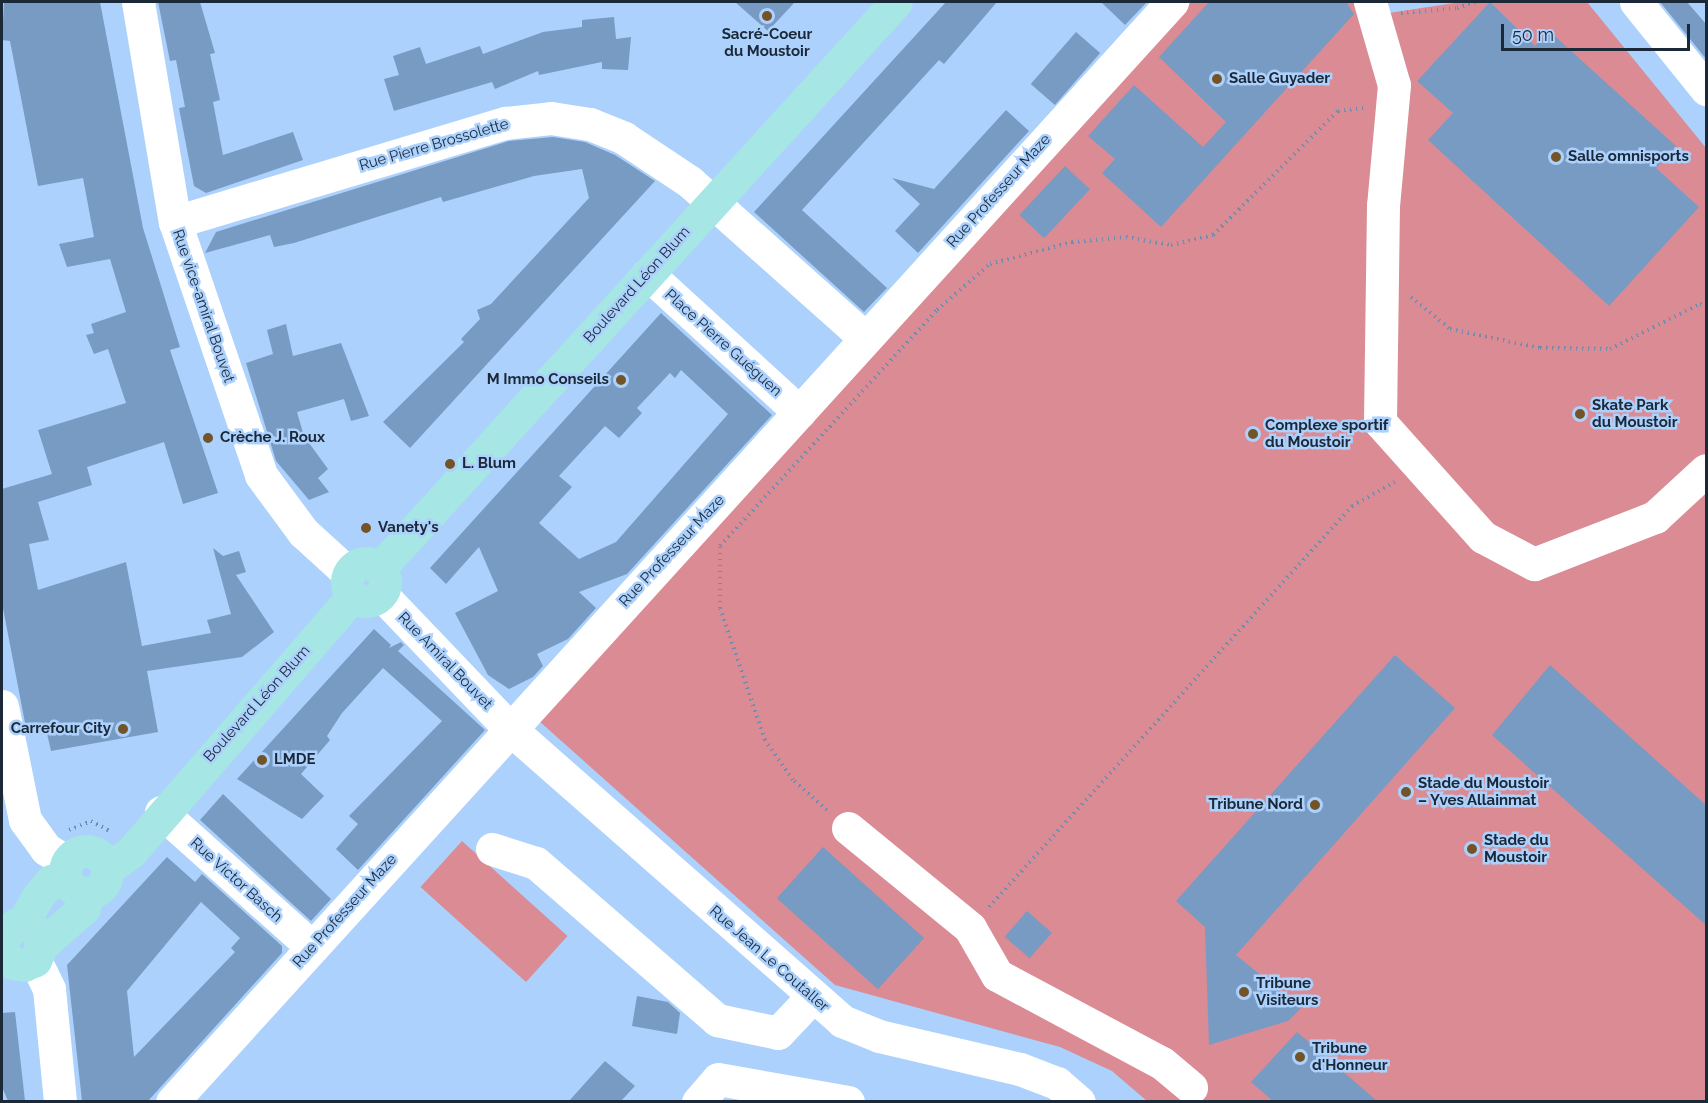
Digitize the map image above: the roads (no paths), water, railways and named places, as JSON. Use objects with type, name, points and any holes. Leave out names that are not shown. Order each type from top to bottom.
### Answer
[{"type":"main road","name":"Boulevard Léon Blum","points":[[16,948],[84,908],[85,871],[119,864],[161,812],[365,583],[896,2]]},
{"type":"street","name":"Rue vice-amiral Bouvet","points":[[138,2],[175,222],[261,475],[303,532],[365,583]]},
{"type":"street","name":"Rue Professeur Maze","points":[[172,1101],[1172,2]]},
{"type":"street","points":[[1636,2],[1707,88]]},
{"type":"street","points":[[1372,8],[1393,94],[1382,274],[1380,422],[1483,537],[1534,564],[1655,517],[1707,470]]},
{"type":"street","name":"Rue Pierre Brossolette","points":[[175,222],[505,123],[551,118],[590,124],[624,138],[714,201]]},
{"type":"street","points":[[714,201],[864,338]]},
{"type":"street","name":"Place Pierre Guéguen","points":[[648,274],[799,412]]},
{"type":"street","name":"Rue Amiral Bouvet","points":[[365,583],[509,728]]},
{"type":"street","points":[[2,706],[25,820],[46,849],[85,871]]},
{"type":"street","name":"Rue Jean Le Coutaller","points":[[509,728],[811,998],[842,1021],[879,1036],[1020,1069],[1057,1083],[1078,1101]]},
{"type":"street","name":"Rue Victor Basch","points":[[161,812],[312,947]]},
{"type":"street","points":[[848,828],[970,928],[997,975],[1162,1063],[1193,1097]]},
{"type":"street","points":[[492,849],[536,863],[717,1020],[778,1033],[811,998]]},
{"type":"street","points":[[16,948],[49,989],[60,1101]]},
{"type":"street","points":[[698,1101],[718,1079],[848,1101]]},
{"type":"place","name":"Sacré-Coeur du Moustoir","points":[[767,16]]},
{"type":"place","name":"Salle Guyader","points":[[1217,79]]},
{"type":"place","name":"Salle omnisports","points":[[1556,157]]},
{"type":"place","name":"M Immo Conseils","points":[[621,380]]},
{"type":"place","name":"Skate Park du Moustoir","points":[[1580,414]]},
{"type":"place","name":"Complexe sportif du Moustoir","points":[[1253,434]]},
{"type":"place","name":"Crèche J. Roux","points":[[208,438]]},
{"type":"place","name":"L. Blum","points":[[450,464]]},
{"type":"place","name":"Vanety's","points":[[366,528]]},
{"type":"place","name":"Carrefour City","points":[[123,729]]},
{"type":"place","name":"LMDE","points":[[262,760]]},
{"type":"place","name":"Stade du Moustoir – Yves Allainmat","points":[[1406,792]]},
{"type":"place","name":"Tribune Nord","points":[[1315,805]]},
{"type":"place","name":"Stade du Moustoir","points":[[1472,849]]},
{"type":"place","name":"Tribune Visiteurs","points":[[1244,992]]},
{"type":"place","name":"Tribune d'Honneur","points":[[1300,1057]]}]
